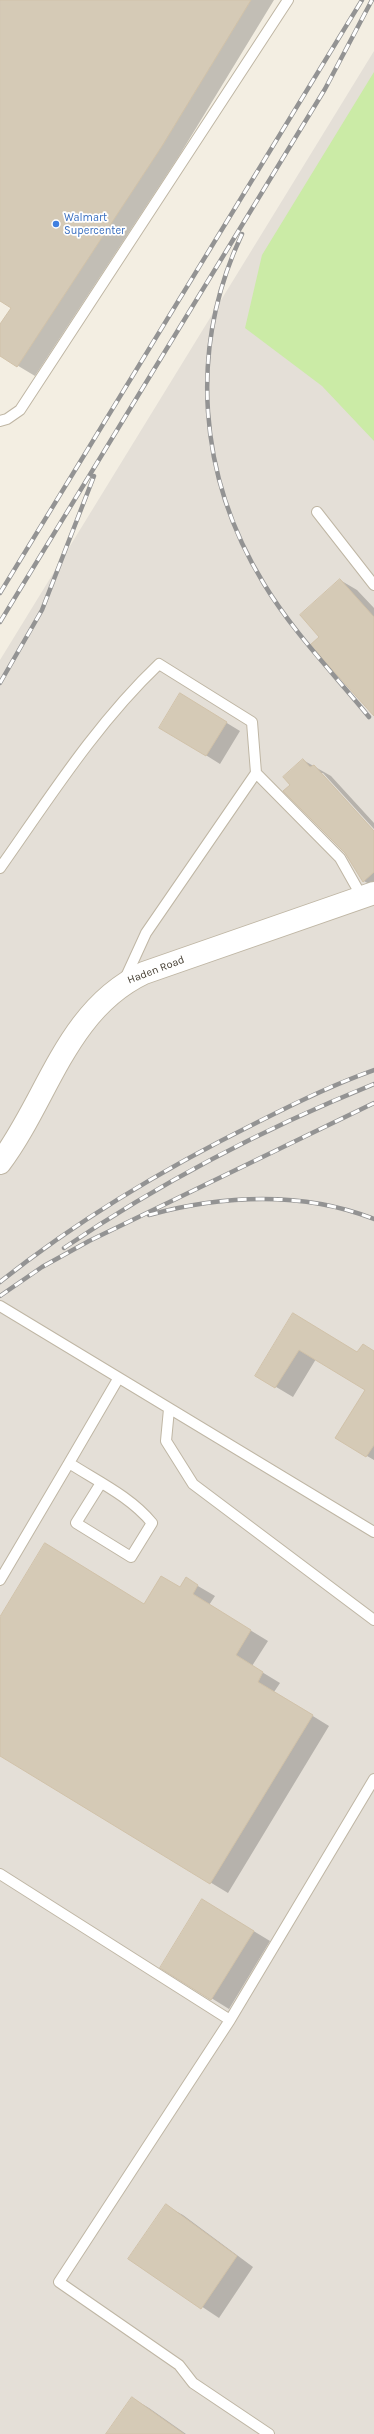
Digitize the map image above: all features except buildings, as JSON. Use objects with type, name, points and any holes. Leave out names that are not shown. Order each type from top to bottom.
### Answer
[{"type":"street","name":"Haden Road","points":[[0,1163],[77,1031],[108,995],[124,983],[144,973],[368,895]]},
{"type":"lane","points":[[0,421],[20,410],[288,0]]},
{"type":"lane","points":[[317,512],[374,585]]},
{"type":"lane","points":[[0,868],[86,745],[131,691],[159,664],[252,722],[256,773],[146,933],[124,983]]},
{"type":"lane","points":[[256,773],[340,858],[368,895]]},
{"type":"lane","points":[[0,1306],[118,1379],[374,1532]]},
{"type":"lane","points":[[0,1580],[118,1379]]},
{"type":"lane","points":[[169,1409],[166,1441],[193,1484],[374,1620]]},
{"type":"lane","points":[[68,1464],[100,1483],[141,1509],[152,1523],[131,1557],[76,1523],[100,1483]]},
{"type":"lane","points":[[269,2434],[193,2383],[179,2365],[60,2282],[230,2020],[374,1779]]},
{"type":"lane","points":[[0,1874],[230,2020]]},
{"type":"shaded area","points":[[374,51],[374,2434],[0,2434],[0,660]]},
{"type":"green space","points":[[374,72],[374,441],[322,386],[245,328],[262,255]]},
{"type":"railway","points":[[0,593],[362,0]]},
{"type":"railway","points":[[0,622],[325,89],[372,0]]},
{"type":"railway","points":[[242,234],[225,278],[213,322],[208,367],[208,412],[214,456],[225,500],[242,543],[275,602],[314,652],[369,717]]},
{"type":"railway","points":[[0,683],[42,610],[94,476]]},
{"type":"railway","points":[[0,1282],[30,1259],[92,1216],[124,1195],[190,1157],[286,1108],[359,1075],[374,1070]]},
{"type":"railway","points":[[64,1248],[138,1201],[214,1158],[293,1119],[374,1084]]},
{"type":"railway","points":[[0,1296],[42,1267],[89,1241],[374,1103]]},
{"type":"railway","points":[[149,1215],[205,1203],[262,1199],[291,1200],[319,1204],[347,1210],[374,1219]]},
{"type":"place","name":"Walmart Supercenter","points":[[56,224]]}]
